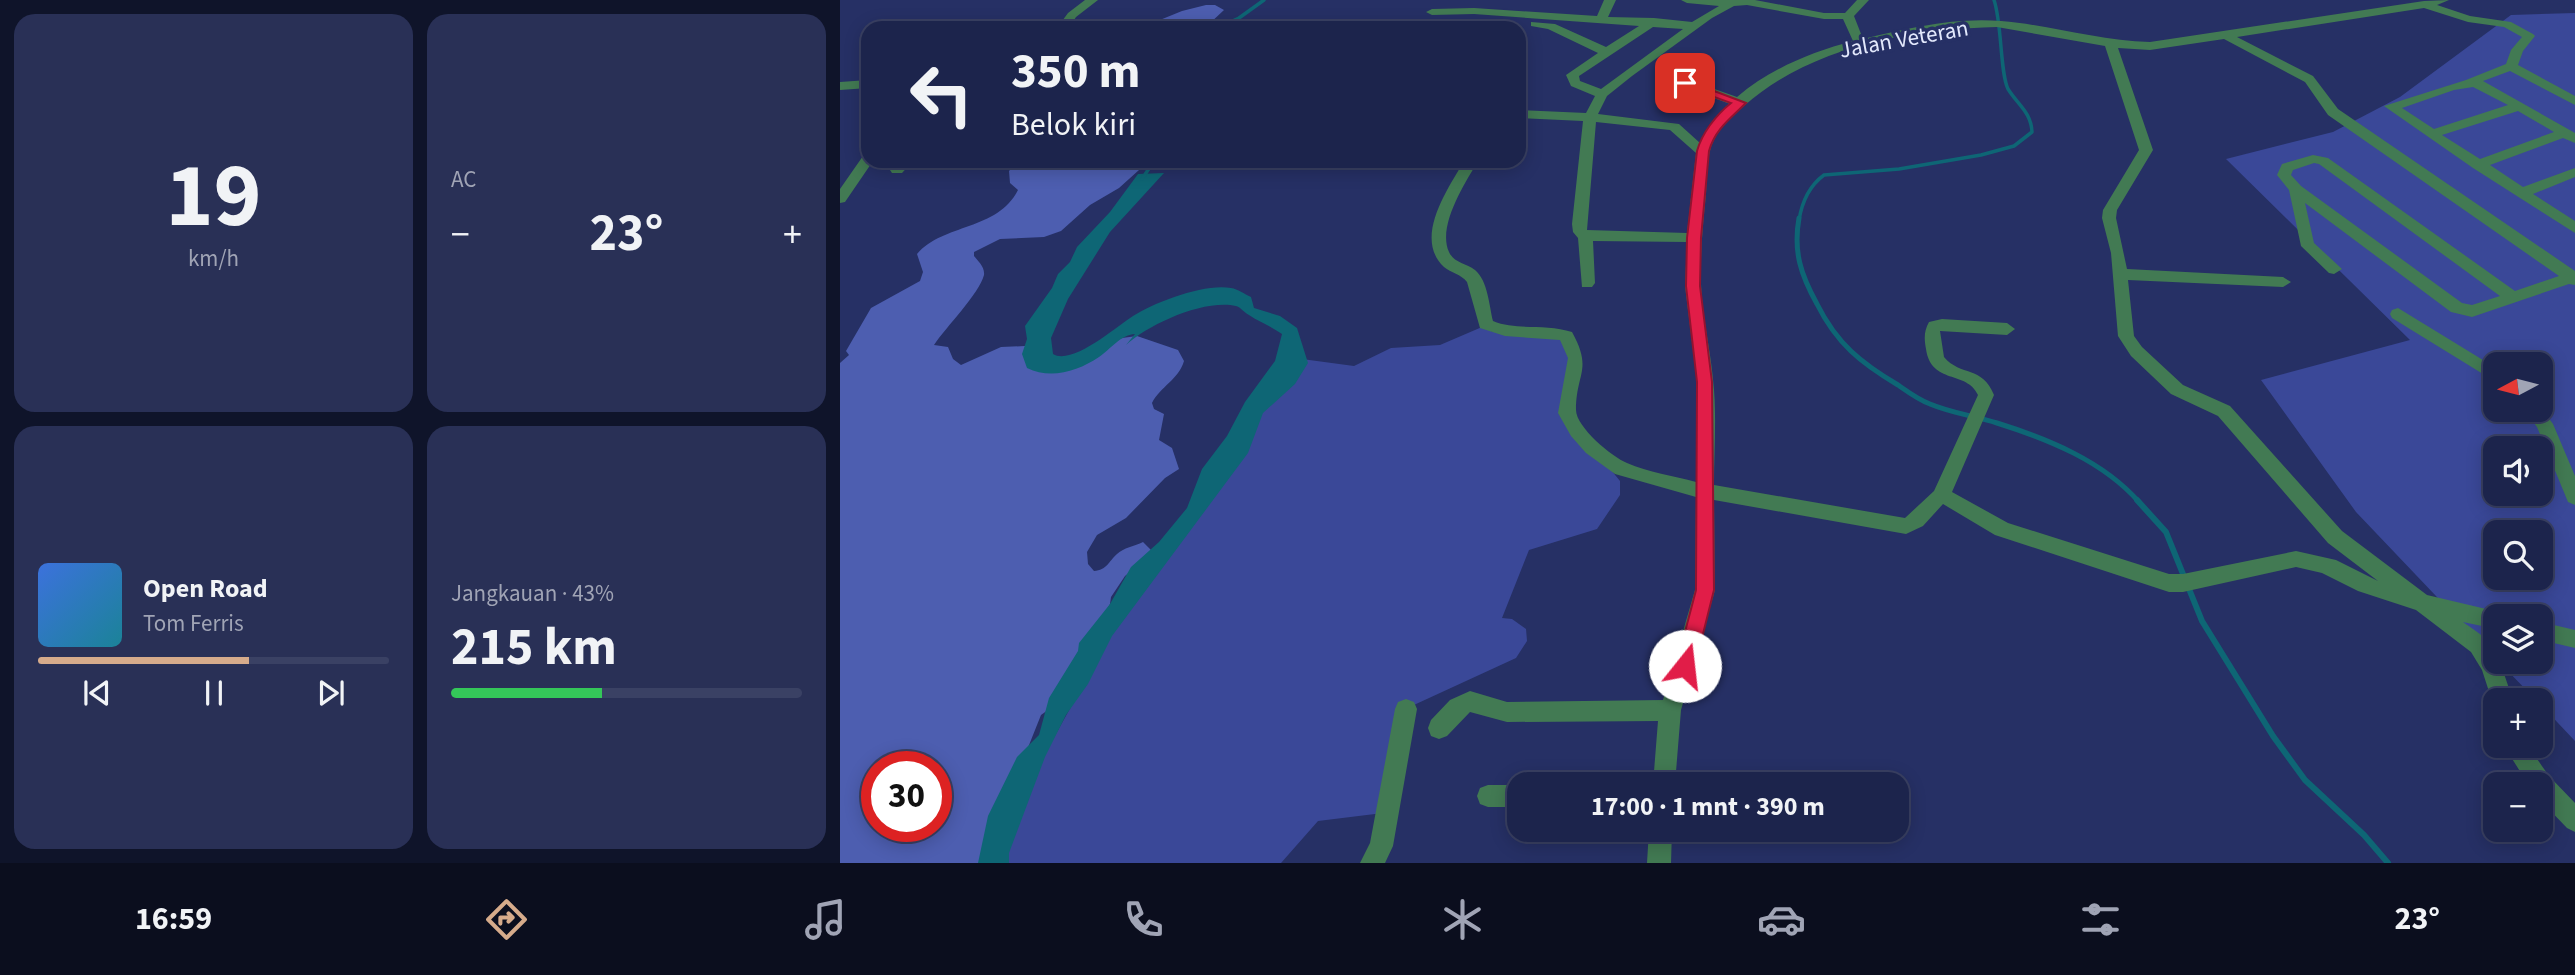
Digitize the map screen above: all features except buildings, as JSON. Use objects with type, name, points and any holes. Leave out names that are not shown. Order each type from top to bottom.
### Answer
[{"type":"street","points":[[1068,21],[1092,0]]},
{"type":"street","points":[[1601,19],[1610,0]]},
{"type":"street","points":[[1687,0],[1747,2],[1824,16],[1849,16],[1863,0]]},
{"type":"street","points":[[2433,2],[2453,15],[2507,24],[2526,33],[2528,40],[2517,50],[2511,66],[2411,103],[2390,106],[2572,223]]},
{"type":"street","name":"Jalan Veteran","points":[[1665,772],[1670,710],[1703,604],[1703,491],[1707,435],[1705,382],[1693,286],[1694,238],[1703,151],[1715,126],[1740,103],[1804,60],[1860,43],[1967,26],[1997,24],[2110,43],[2150,46],[2433,2]]},
{"type":"street","points":[[1694,238],[1662,235],[1586,236],[1580,232],[1590,117],[1602,94],[1695,26],[1732,3]]},
{"type":"street","points":[[1434,6],[1695,26]]},
{"type":"street","points":[[1849,16],[1853,33],[1860,43]]},
{"type":"street","points":[[1602,94],[1575,83],[1572,79],[1575,72],[1654,21]]},
{"type":"street","points":[[1526,23],[1551,26],[1606,52]]},
{"type":"street","points":[[2227,36],[2309,79],[2333,112],[2574,278]]},
{"type":"street","points":[[2110,43],[2146,150],[2110,210],[2109,218],[2118,253],[2126,336],[2136,353],[2183,394],[2224,411],[2335,537],[2485,653],[2499,688]]},
{"type":"street","points":[[2511,66],[2575,101]]},
{"type":"street","points":[[2472,81],[2569,136]]},
{"type":"street","points":[[1685,83],[1740,103]]},
{"type":"street","points":[[840,86],[861,84]]},
{"type":"street","points":[[2431,134],[2519,106]]},
{"type":"street","points":[[1526,114],[1590,117],[1674,127],[1683,133],[1693,146],[1703,151]]},
{"type":"street","points":[[2478,165],[2569,136]]},
{"type":"street","points":[[2513,297],[2323,161],[2313,159],[2287,167],[2284,175],[2296,189],[2457,308],[2472,311],[2574,278]]},
{"type":"street","points":[[840,199],[862,168]]},
{"type":"street","points":[[1467,168],[1445,211],[1438,235],[1443,254],[1450,264],[1466,270],[1475,280],[1486,324],[1495,330],[1549,331],[1566,336],[1576,358],[1567,412],[1577,431],[1592,448],[1620,469],[1703,491],[1906,526],[1915,523],[1931,500],[1941,496],[1954,500],[2002,529],[2157,581],[2183,583],[2296,559],[2314,560],[2333,566],[2372,588],[2483,617]]},
{"type":"street","points":[[2522,193],[2575,172]]},
{"type":"street","points":[[2296,189],[2308,246],[2334,269]]},
{"type":"street","points":[[1586,236],[1587,283]]},
{"type":"street","points":[[2120,274],[2283,282]]},
{"type":"street","points":[[2398,314],[2483,368]]},
{"type":"street","points":[[1941,496],[1986,395],[1978,379],[1944,367],[1938,362],[1932,331],[1935,326],[1942,325],[2007,329]]},
{"type":"street","points":[[2542,422],[2575,497]]},
{"type":"street","points":[[2553,634],[2575,639]]},
{"type":"street","points":[[1439,728],[1454,709],[1465,701],[1478,701],[1507,712],[1670,710]]},
{"type":"street","points":[[1372,863],[1381,846],[1406,709]]},
{"type":"street","points":[[1488,796],[1507,796]]},
{"type":"street","points":[[2553,797],[2575,820]]},
{"type":"street","points":[[1659,863],[1660,842]]},
{"type":"shaded area","points":[[1206,5],[1215,5],[1224,10],[1212,21],[1157,21]]},
{"type":"shaded area","points":[[2575,13],[2575,741],[2553,718],[2553,688],[2524,688],[2511,674],[2553,674],[2553,604],[2483,604],[2483,645],[2356,512],[2261,380],[2410,340],[2226,159],[2333,132],[2400,97],[2511,15]]},
{"type":"shaded area","points":[[1012,168],[1141,168],[1119,188],[1090,205],[1061,231],[1044,237],[1000,239],[974,252],[983,269],[981,283],[934,345],[948,347],[953,359],[961,365],[1001,347],[1025,346],[1046,370],[1122,338],[1137,336],[1178,350],[1184,361],[1182,367],[1152,403],[1154,409],[1164,414],[1159,440],[1172,448],[1179,469],[1165,478],[1126,518],[1097,535],[1087,552],[1088,564],[1094,571],[1105,567],[1122,550],[1143,542],[1152,551],[1150,556],[1125,576],[1052,707],[1041,715],[982,863],[840,863],[840,363],[849,355],[846,351],[871,308],[920,281],[923,272],[917,254],[941,237],[997,213],[1009,203],[1018,190],[1010,183],[1009,171]]},
{"type":"shaded area","points":[[1164,173],[1110,232],[1068,299],[1051,338],[1053,354],[1071,355],[1082,350],[1154,305],[1194,291],[1220,287],[1234,289],[1251,297],[1254,308],[1280,316],[1297,328],[1308,363],[1295,384],[1263,413],[1248,453],[1112,636],[1088,684],[1066,715],[1045,757],[1009,853],[1009,863],[978,863],[988,816],[1017,757],[1039,735],[1049,698],[1078,651],[1079,643],[1110,604],[1131,567],[1159,542],[1187,508],[1202,469],[1227,436],[1245,402],[1275,361],[1282,334],[1236,306],[1223,305],[1178,315],[1148,329],[1126,345],[1135,334],[1125,337],[1099,357],[1073,370],[1045,373],[1027,368],[1022,354],[1027,339],[1025,326],[1052,288],[1058,274],[1138,174]]},
{"type":"shaded area","points":[[1482,327],[1493,332],[1548,330],[1571,346],[1564,412],[1620,481],[1620,495],[1597,529],[1529,550],[1502,618],[1512,619],[1526,629],[1527,641],[1516,658],[1403,710],[1383,813],[1318,821],[1281,863],[1007,863],[1007,853],[1043,757],[1111,635],[1261,413],[1302,359],[1354,366],[1391,348],[1440,345]]},
{"type":"waterway","points":[[1232,21],[1264,0]]},
{"type":"waterway","points":[[1799,220],[1807,195],[1824,175],[1899,169],[1981,155],[2014,146],[2032,132],[2027,114],[2005,82],[1994,0]]},
{"type":"waterway","points":[[1142,179],[1149,168]]},
{"type":"waterway","points":[[1799,218],[1798,253],[1807,283],[1833,330],[1861,360],[1926,402],[2016,429],[2074,453],[2125,487],[2139,502]]},
{"type":"waterway","points":[[2137,500],[2166,532],[2202,621],[2273,736],[2305,780],[2364,835],[2388,863]]},
{"type":"route","points":[[1685,83],[1740,103],[1726,113],[1706,139],[1694,238],[1693,286],[1705,382],[1707,435],[1703,491],[1705,590],[1685,666]]}]
